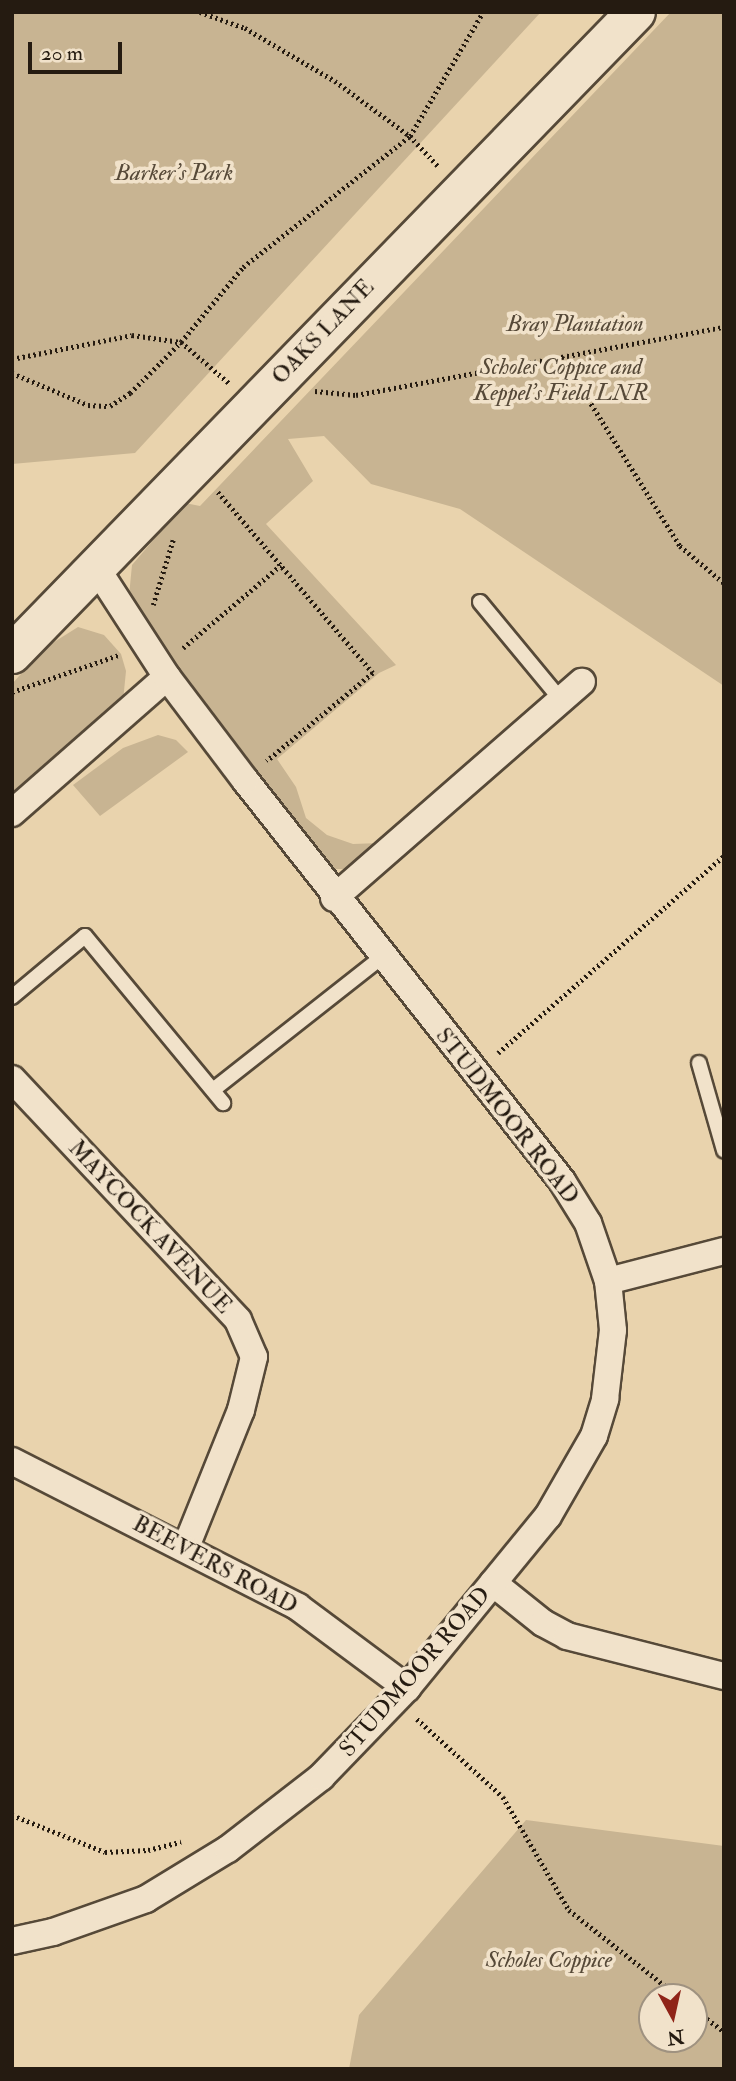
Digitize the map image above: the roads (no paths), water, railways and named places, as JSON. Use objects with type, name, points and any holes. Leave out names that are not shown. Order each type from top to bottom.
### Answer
[{"type":"street","name":"OAKS LANE","points":[[12,654],[97,569],[461,188],[636,12]]},
{"type":"street","name":"STUDMOOR ROAD","points":[[12,1941],[53,1932],[146,1899],[228,1849],[321,1777],[401,1693],[548,1516],[594,1436],[611,1357],[608,1281],[581,1212],[244,779],[164,672],[97,569]]},
{"type":"street","points":[[12,813],[164,672]]},
{"type":"street","points":[[334,898],[582,681]]},
{"type":"street","name":"MAYCOCK AVENUE","points":[[12,1079],[238,1320],[254,1357],[241,1410],[186,1547]]},
{"type":"street","points":[[608,1281],[724,1251]]},
{"type":"street","name":"BEEVERS ROAD","points":[[12,1461],[186,1547],[298,1607],[401,1693]]},
{"type":"street","points":[[493,1583],[543,1623],[567,1636],[724,1676]]},
{"type":"lane","points":[[481,602],[561,700]]},
{"type":"lane","points":[[12,997],[85,936],[223,1102]]},
{"type":"lane","points":[[213,1090],[382,957]]},
{"type":"lane","points":[[699,1063],[724,1150]]},
{"type":"park label","name":"Barker's Park","points":[[174,173]]},
{"type":"park label","name":"Bray Plantation","points":[[575,324]]},
{"type":"park label","name":"Scholes Coppice and Keppel's Field LNR","points":[[561,380]]},
{"type":"park label","name":"Scholes Coppice","points":[[549,1960]]}]
